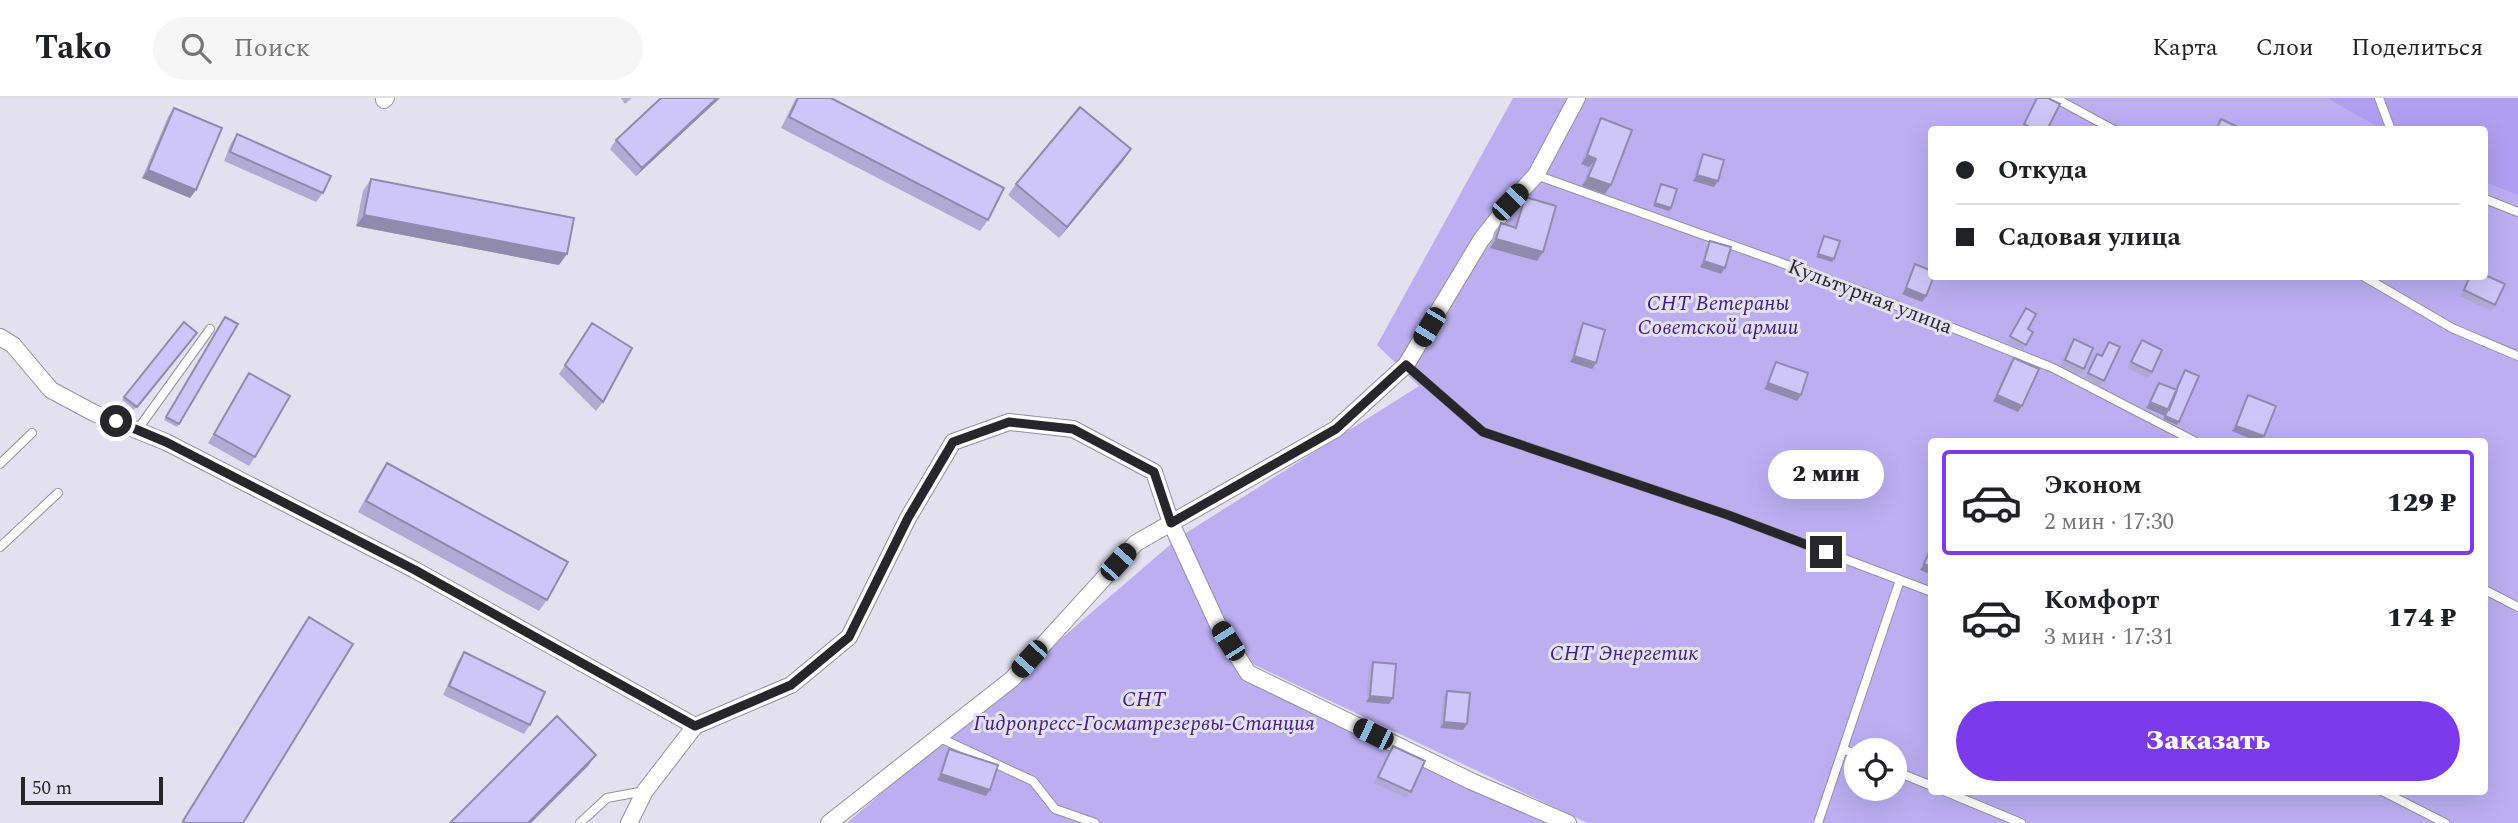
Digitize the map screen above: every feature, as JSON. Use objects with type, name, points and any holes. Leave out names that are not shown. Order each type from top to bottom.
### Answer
[{"type":"street","points":[[829,823],[936,736],[1012,679],[1136,543],[1336,429],[1406,365],[1481,240],[1510,202],[1536,175],[1577,98]]},
{"type":"street","points":[[0,337],[13,345],[51,390],[94,413],[138,429],[415,570],[695,726]]},
{"type":"street","points":[[629,823],[645,790],[695,726],[791,685],[849,637],[908,518],[953,442],[1009,422],[1073,429],[1154,472],[1171,523],[1219,625],[1248,673],[1473,782],[1568,823]]},
{"type":"lane","points":[[2055,98],[2106,126]]},
{"type":"lane","points":[[2379,98],[2390,126]]},
{"type":"lane","name":"Культурная улица","points":[[1536,175],[1860,291],[2040,363],[2188,438]]},
{"type":"lane","points":[[2488,200],[2518,212]]},
{"type":"lane","points":[[2370,280],[2452,328],[2518,356]]},
{"type":"lane","points":[[138,429],[210,329]]},
{"type":"lane","points":[[1406,365],[1483,432],[1728,515],[1928,590]]},
{"type":"lane","points":[[0,464],[32,433]]},
{"type":"lane","points":[[0,547],[58,493]]},
{"type":"lane","points":[[1818,823],[1900,580]]},
{"type":"lane","points":[[2488,592],[2518,607]]},
{"type":"lane","points":[[936,736],[1033,781],[1055,809],[1095,823]]},
{"type":"lane","points":[[1907,776],[1928,784]]},
{"type":"lane","points":[[580,823],[607,798],[645,790]]},
{"type":"lane","points":[[1954,795],[2021,823]]},
{"type":"lane","points":[[2390,795],[2445,823]]},
{"type":"green space","points":[[1513,98],[2400,98],[2457,126],[1928,126],[1928,280],[2488,280],[2488,142],[2518,157],[2518,823],[1587,823],[1242,659],[1248,673],[1579,823],[847,823],[1178,538],[1419,386],[1377,345]]},
{"type":"shaded area","points":[[2327,98],[2518,98],[2518,195],[2488,183],[2488,126],[2377,126]]},
{"type":"building","points":[[661,98],[717,98],[642,168],[616,140]]},
{"type":"building","points":[[798,98],[831,98],[1004,188],[988,220],[789,117]]},
{"type":"building","points":[[2037,98],[2048,98],[2060,104],[2049,126],[2024,124]]},
{"type":"building","points":[[1080,107],[1131,149],[1067,227],[1016,184]]},
{"type":"building","points":[[174,108],[222,128],[196,190],[148,170]]},
{"type":"building","points":[[1601,118],[1632,130],[1611,185],[1588,177],[1596,159],[1587,155]]},
{"type":"building","points":[[2221,119],[2236,126],[2218,126]]},
{"type":"building","points":[[237,134],[331,176],[323,193],[230,152]]},
{"type":"building","points":[[1703,154],[1724,160],[1718,181],[1697,175]]},
{"type":"building","points":[[371,179],[574,218],[567,254],[364,215]]},
{"type":"building","points":[[1661,184],[1677,189],[1671,208],[1655,203]]},
{"type":"building","points":[[1525,197],[1556,206],[1543,252],[1496,239],[1501,223],[1516,228]]},
{"type":"building","points":[[1824,236],[1840,241],[1834,259],[1818,254]]},
{"type":"building","points":[[1710,241],[1731,247],[1725,268],[1704,261]]},
{"type":"building","points":[[1915,264],[1928,269],[1928,280],[1932,280],[1926,296],[1906,288]]},
{"type":"building","points":[[2488,276],[2505,284],[2495,305],[2464,290],[2468,280],[2488,280]]},
{"type":"building","points":[[2026,308],[2036,314],[2028,329],[2033,332],[2026,345],[2010,336]]},
{"type":"building","points":[[225,317],[238,324],[179,424],[166,417]]},
{"type":"building","points":[[184,322],[197,333],[137,407],[124,397]]},
{"type":"building","points":[[592,323],[632,348],[603,402],[565,365]]},
{"type":"building","points":[[1583,323],[1605,330],[1596,363],[1574,356]]},
{"type":"building","points":[[2074,339],[2093,348],[2084,369],[2065,360]]},
{"type":"building","points":[[2142,340],[2162,350],[2152,372],[2131,362]]},
{"type":"building","points":[[2109,342],[2120,347],[2104,381],[2088,373],[2097,354],[2102,356]]},
{"type":"building","points":[[2014,358],[2039,369],[2022,406],[1997,395]]},
{"type":"building","points":[[1776,362],[1808,373],[1801,395],[1768,383]]},
{"type":"building","points":[[2185,370],[2199,376],[2179,422],[2165,416]]},
{"type":"building","points":[[249,373],[290,396],[255,457],[214,434]]},
{"type":"building","points":[[2159,383],[2177,390],[2169,410],[2150,402]]},
{"type":"building","points":[[2248,395],[2276,406],[2264,436],[2236,426]]},
{"type":"building","points":[[387,463],[568,562],[547,600],[366,501]]},
{"type":"building","points":[[309,617],[353,644],[243,823],[186,823],[183,821]]},
{"type":"building","points":[[464,652],[545,692],[530,725],[449,686]]},
{"type":"building","points":[[1373,662],[1396,664],[1393,698],[1370,696]]},
{"type":"building","points":[[1447,691],[1470,693],[1467,724],[1444,722]]},
{"type":"building","points":[[557,716],[596,755],[528,823],[450,823]]},
{"type":"building","points":[[1393,746],[1425,761],[1411,792],[1378,777]]},
{"type":"building","points":[[949,749],[998,765],[990,790],[941,774]]},
{"type":"route","points":[[116,421],[166,442],[415,570],[695,726],[791,685],[849,637],[908,518],[953,442],[1009,422],[1073,429],[1154,472],[1171,523],[1336,429],[1406,365],[1483,432],[1728,515],[1826,552]]},
{"type":"park label","name":"СНТ Ветераны Советской армии","points":[[1718,316]]},
{"type":"park label","name":"СНТ Энергетик","points":[[1624,654]]},
{"type":"park label","name":"СНТ Гидропресс-Госматрезервы-Станция","points":[[1144,712]]}]
